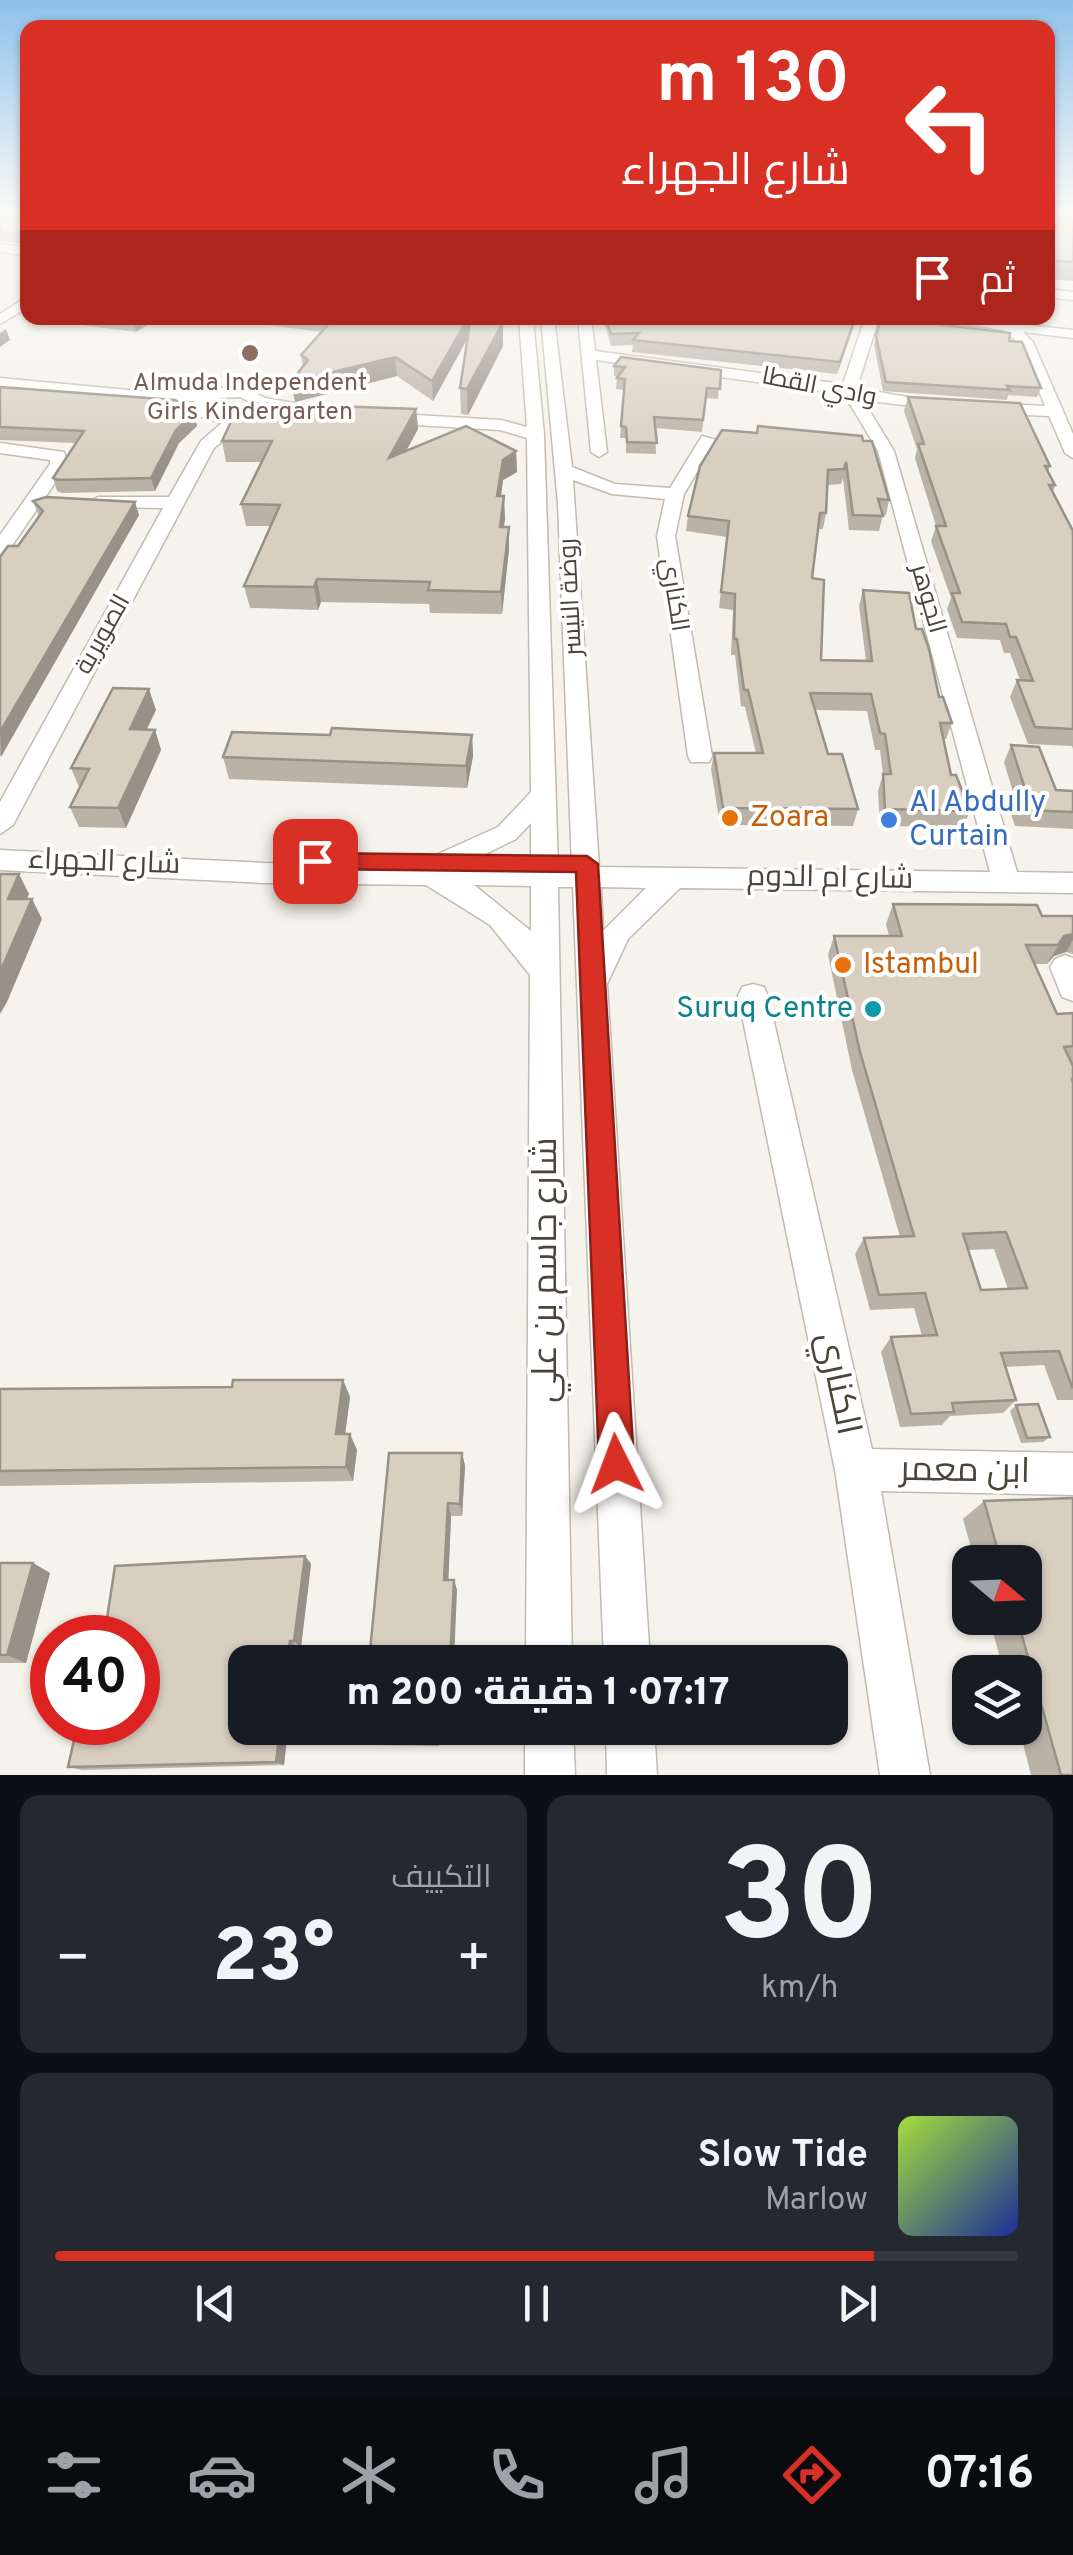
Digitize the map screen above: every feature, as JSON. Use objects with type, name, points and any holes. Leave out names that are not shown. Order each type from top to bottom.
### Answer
[{"type":"street","name":"روضة النيسر","points":[[527,325],[536,435],[544,870]]},
{"type":"street","name":"روضة النيسر","points":[[548,325],[567,504],[587,870]]},
{"type":"street","points":[[584,325],[599,452]]},
{"type":"street","points":[[849,389],[870,325]]},
{"type":"street","points":[[997,325],[1073,332]]},
{"type":"street","points":[[1022,325],[1073,332]]},
{"type":"street","points":[[1006,326],[1026,342],[1073,454]]},
{"type":"street","points":[[1026,342],[1051,332]]},
{"type":"street","name":"وادي القطا","points":[[585,354],[849,389],[885,401],[1055,411]]},
{"type":"street","points":[[0,385],[205,408],[339,412]]},
{"type":"street","name":"الجوهر","points":[[849,389],[886,451],[1006,882]]},
{"type":"street","points":[[205,408],[242,392],[250,410]]},
{"type":"street","name":"الصويرية","points":[[205,408],[208,445]]},
{"type":"street","name":"الصويرية","points":[[0,825],[208,445],[250,410]]},
{"type":"street","points":[[535,410],[482,418],[367,414],[501,426],[536,435]]},
{"type":"street","name":"الكناري","points":[[700,756],[666,558],[666,536],[675,494],[708,440]]},
{"type":"street","points":[[0,448],[58,456],[59,464],[53,502],[0,550]]},
{"type":"street","points":[[562,470],[612,490]]},
{"type":"street","points":[[567,504],[586,494],[612,490],[675,494]]},
{"type":"street","points":[[53,502],[177,503]]},
{"type":"street","points":[[544,794],[506,832],[437,868],[452,886],[498,914],[517,932],[546,976]]},
{"type":"street","name":"شارع الجهراء","points":[[0,860],[208,867],[587,870]]},
{"type":"street","name":"شارع جاسم بن علي","points":[[544,870],[549,1645]]},
{"type":"street","name":"شارع ام الدوم","points":[[587,870],[673,878],[1073,883]]},
{"type":"street","name":"شارع جاسم بن علي","points":[[587,870],[625,1645]]},
{"type":"street","points":[[592,987],[617,932],[673,878]]},
{"type":"street","name":"الكناري","points":[[753,996],[856,1470],[905,1775]]},
{"type":"street","name":"ابن معمر","points":[[856,1470],[1073,1474]]},
{"type":"street","points":[[549,1745],[550,1775]]},
{"type":"street","points":[[631,1745],[632,1775]]},
{"type":"building","points":[[328,325],[464,325],[432,381],[395,357],[291,382],[308,360],[301,355]]},
{"type":"building","points":[[470,325],[501,325],[467,389],[460,388]]},
{"type":"building","points":[[608,325],[853,325],[840,362],[633,340],[639,333],[611,334]]},
{"type":"building","points":[[879,325],[944,325],[1010,333],[1009,341],[1022,342],[1041,388],[1007,386],[1010,390],[886,382],[876,336]]},
{"type":"building","points":[[621,357],[721,370],[720,389],[707,388],[703,420],[654,417],[657,443],[627,442],[626,427],[621,426],[625,379],[617,378],[625,367],[614,366]]},
{"type":"building","points":[[0,387],[175,400],[194,413],[176,430],[151,478],[58,480],[53,478],[84,431],[0,427]]},
{"type":"building","points":[[908,397],[1020,403],[1050,466],[1045,466],[1055,485],[1049,485],[1073,531],[1073,729],[1035,727],[1017,680],[1033,681],[1016,637],[1010,637],[1006,624],[962,622],[952,593],[960,593],[936,526],[946,526],[918,444],[924,444]]},
{"type":"building","points":[[248,403],[416,409],[389,458],[466,426],[516,451],[503,460],[497,496],[504,496],[500,527],[509,527],[501,592],[428,590],[430,582],[317,579],[314,587],[244,586],[280,505],[241,504],[272,441],[222,441],[235,413]]},
{"type":"building","points":[[758,426],[862,436],[863,441],[872,441],[889,500],[878,499],[883,516],[853,515],[846,462],[844,469],[828,470],[826,513],[820,513],[812,578],[824,580],[821,660],[872,661],[863,590],[909,593],[916,629],[922,629],[939,697],[943,697],[952,723],[940,723],[951,775],[956,775],[970,811],[885,809],[883,774],[891,774],[885,734],[880,733],[871,694],[810,693],[828,754],[842,754],[858,809],[723,808],[714,753],[763,753],[734,639],[735,594],[721,592],[729,521],[688,516],[700,466],[722,430],[757,433]]},
{"type":"building","points":[[46,497],[135,502],[0,732],[0,557],[8,546],[18,546],[43,511],[33,501]]},
{"type":"building","points":[[113,688],[149,689],[130,729],[155,730],[118,808],[70,807],[89,769],[71,768]]},
{"type":"building","points":[[332,728],[472,735],[466,766],[223,757],[232,732],[330,735]]},
{"type":"building","points":[[1011,745],[1039,747],[1056,790],[1073,791],[1073,812],[1023,810],[1015,788],[1025,789]]},
{"type":"building","points":[[0,874],[19,874],[8,899],[32,899],[0,972]]},
{"type":"building","points":[[893,904],[1037,905],[1042,916],[1073,916],[1073,934],[1064,936],[1058,945],[1026,945],[1057,1014],[1073,1013],[1073,1046],[1064,1047],[1073,1066],[1072,1387],[1059,1351],[1001,1353],[1016,1400],[952,1403],[954,1412],[911,1414],[891,1337],[937,1335],[925,1293],[879,1295],[864,1238],[914,1236],[860,1052],[834,936],[902,936]],"holes":[[[1006,1232],[1027,1288],[981,1290],[963,1234]]]},
{"type":"building","points":[[233,1380],[343,1380],[336,1434],[350,1434],[346,1467],[0,1471],[0,1389],[232,1387]]},
{"type":"building","points":[[1038,1404],[1050,1437],[1027,1438],[1016,1405]]},
{"type":"building","points":[[389,1453],[462,1453],[460,1504],[448,1503],[444,1580],[454,1580],[451,1645],[371,1645]]},
{"type":"building","points":[[1073,1498],[1073,1775],[1061,1775],[1042,1707],[1042,1655],[1027,1655],[1022,1635],[1042,1635],[1042,1545],[996,1545],[984,1501]]},
{"type":"building","points":[[305,1556],[294,1641],[289,1645],[228,1645],[228,1745],[278,1745],[276,1762],[68,1767],[73,1745],[160,1745],[160,1615],[108,1615],[115,1566]]},
{"type":"building","points":[[0,1563],[33,1563],[7,1655],[0,1655]]},
{"type":"place","name":"Almuda Independent Girls Kindergarten","points":[[250,353]]},
{"type":"place","name":"Zoara","points":[[730,818]]},
{"type":"place","name":"Al Abdully Curtain","points":[[889,820]]},
{"type":"place","name":"Istambul","points":[[843,965]]},
{"type":"place","name":"Suruq Centre","points":[[873,1009]]},
{"type":"route","points":[[315,861],[587,864],[616,1464]]}]
